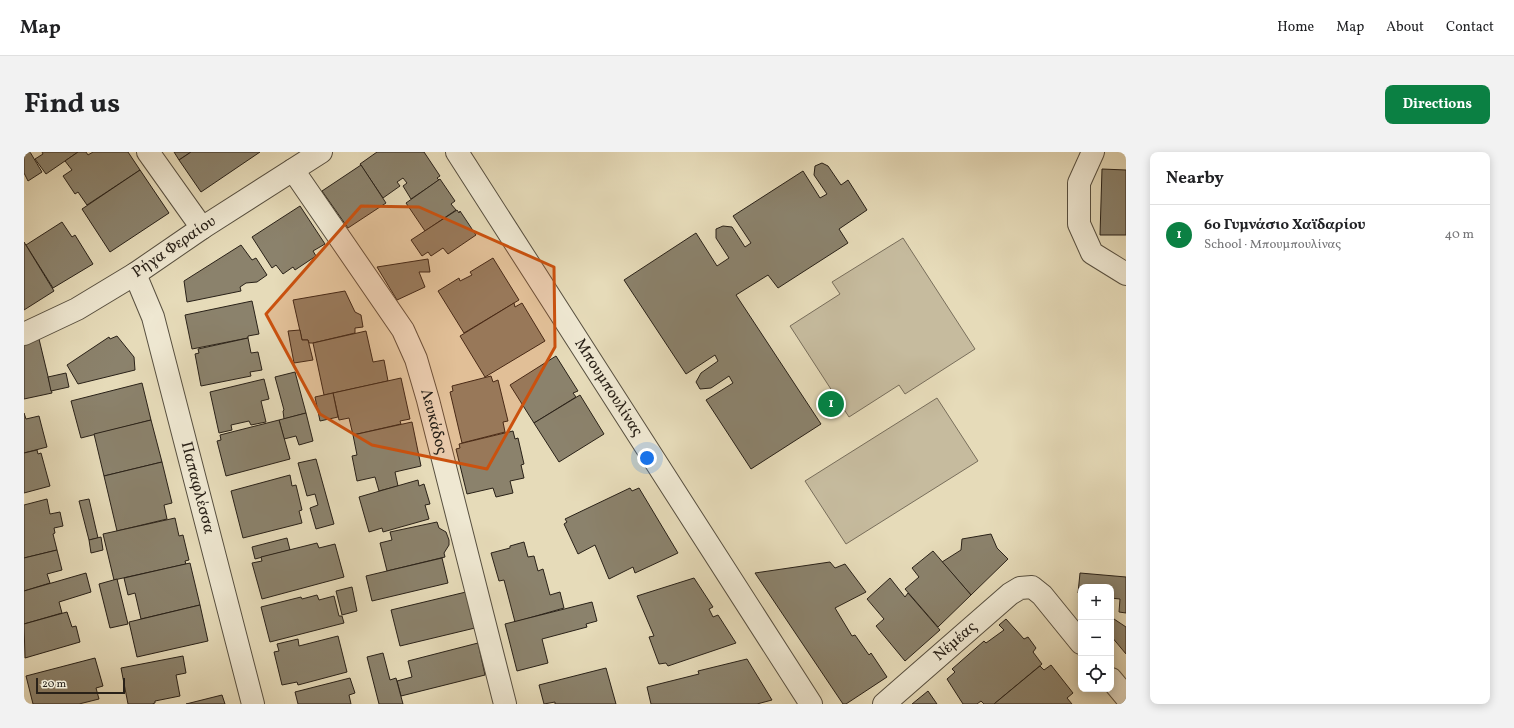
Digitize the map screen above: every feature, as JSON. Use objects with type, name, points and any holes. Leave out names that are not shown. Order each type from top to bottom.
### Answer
[{"type":"street","points":[[148,152],[202,228]]},
{"type":"street","name":"Ρήγα Φεραίου","points":[[24,334],[77,309],[135,274],[202,228],[321,152]]},
{"type":"street","name":"Μπουμπουλίνας","points":[[457,152],[811,704]]},
{"type":"street","points":[[1093,152],[1079,183],[1079,224],[1092,253],[1126,274]]},
{"type":"street","name":"Λευκάδος","points":[[293,170],[403,330],[416,359],[428,400],[504,704]]},
{"type":"street","name":"Παπαφλέσσα","points":[[135,274],[153,317],[253,704]]},
{"type":"street","name":"Νέμέας","points":[[884,704],[1010,594],[1020,588],[1032,587],[1042,595],[1078,639]]},
{"type":"street","points":[[1114,683],[1126,697]]},
{"type":"highlighted area","points":[[361,206],[419,207],[554,267],[555,347],[487,469],[372,445],[320,414],[266,314]]},
{"type":"shaded area","points":[[903,238],[975,349],[905,394],[899,385],[849,417],[790,326],[840,294],[832,282]]},
{"type":"shaded area","points":[[937,398],[978,461],[846,544],[805,481]]},
{"type":"building","points":[[24,152],[30,152],[42,172],[28,181],[24,173]]},
{"type":"building","points":[[42,152],[78,152],[46,174],[35,159],[43,154]]},
{"type":"building","points":[[78,152],[86,152],[88,155],[93,152],[128,152],[140,170],[87,205],[78,192],[75,194],[63,176],[72,170],[65,161]]},
{"type":"building","points":[[174,152],[191,152],[179,160]]},
{"type":"building","points":[[191,152],[260,152],[201,192],[179,160]]},
{"type":"building","points":[[377,152],[424,152],[440,176],[437,178],[439,180],[411,199],[403,186],[407,183],[403,178],[397,182],[400,186],[383,198],[360,164]]},
{"type":"building","points":[[822,163],[828,166],[841,185],[848,180],[867,210],[839,229],[848,243],[778,288],[768,275],[736,295],[821,424],[751,469],[706,400],[733,383],[729,376],[711,388],[700,389],[696,382],[701,373],[718,361],[715,355],[686,374],[624,280],[696,233],[717,266],[729,258],[716,238],[716,229],[723,226],[732,227],[745,247],[751,243],[733,216],[803,171],[820,198],[827,194],[814,175],[815,166]]},
{"type":"building","points":[[361,165],[386,203],[348,228],[322,191]]},
{"type":"building","points":[[1102,169],[1126,170],[1126,235],[1100,235]]},
{"type":"building","points":[[140,170],[169,213],[110,252],[82,209]]},
{"type":"building","points":[[440,179],[455,201],[451,204],[456,210],[425,231],[406,203]]},
{"type":"building","points":[[300,206],[325,244],[313,251],[316,256],[295,270],[293,267],[283,274],[276,265],[272,268],[252,237]]},
{"type":"building","points":[[457,210],[459,213],[460,211],[476,235],[448,254],[443,248],[431,256],[428,252],[422,256],[411,240]]},
{"type":"building","points":[[62,222],[72,237],[75,235],[93,264],[53,288],[26,245]]},
{"type":"building","points":[[24,242],[54,291],[24,310]]},
{"type":"building","points":[[241,245],[252,260],[256,258],[267,275],[257,282],[246,283],[240,287],[241,291],[187,302],[184,281]]},
{"type":"building","points":[[493,258],[519,300],[464,333],[438,291],[459,278],[460,281],[472,275],[470,272]]},
{"type":"building","points":[[428,259],[430,272],[419,272],[425,287],[397,300],[377,267]]},
{"type":"building","points":[[345,291],[355,312],[361,315],[363,327],[355,328],[355,333],[313,343],[309,343],[308,340],[302,340],[293,300]]},
{"type":"building","points":[[252,301],[259,334],[248,336],[248,338],[192,349],[185,315]]},
{"type":"building","points":[[514,303],[515,307],[522,303],[545,341],[485,377],[460,336]]},
{"type":"building","points":[[300,330],[302,340],[308,340],[313,360],[294,363],[288,331]]},
{"type":"building","points":[[366,331],[373,362],[384,360],[388,381],[324,395],[313,343]]},
{"type":"building","points":[[117,336],[134,357],[135,370],[78,384],[67,365],[109,337],[110,339]]},
{"type":"building","points":[[248,338],[251,353],[258,352],[262,370],[250,372],[251,376],[201,386],[195,354],[199,353],[198,349]]},
{"type":"building","points":[[39,339],[52,393],[24,399],[24,343]]},
{"type":"building","points":[[556,356],[578,391],[573,393],[576,397],[534,423],[510,385]]},
{"type":"building","points":[[295,372],[306,413],[284,419],[284,410],[275,377]]},
{"type":"building","points":[[66,373],[69,387],[51,391],[48,377]]},
{"type":"building","points":[[491,376],[493,382],[498,380],[508,421],[503,422],[505,432],[462,443],[450,392],[453,391],[452,386]]},
{"type":"building","points":[[401,378],[410,419],[400,421],[401,424],[353,435],[349,418],[339,420],[333,393]]},
{"type":"building","points":[[264,379],[269,399],[261,401],[266,422],[251,425],[249,421],[231,425],[232,430],[219,433],[210,392]]},
{"type":"building","points":[[142,383],[151,420],[81,438],[71,401]]},
{"type":"building","points":[[333,393],[338,417],[320,421],[315,397]]},
{"type":"building","points":[[580,395],[604,434],[559,462],[534,423]]},
{"type":"building","points":[[24,413],[26,419],[39,416],[47,447],[24,453]]},
{"type":"building","points":[[306,413],[313,441],[299,445],[296,436],[284,439],[279,420]]},
{"type":"building","points":[[151,420],[162,462],[104,476],[94,434]]},
{"type":"building","points":[[279,420],[290,459],[226,476],[217,441],[221,440],[220,435]]},
{"type":"building","points":[[412,422],[421,466],[395,472],[398,486],[379,491],[375,477],[357,481],[352,456],[357,455],[353,435]]},
{"type":"building","points":[[513,431],[515,439],[518,438],[524,464],[521,465],[524,478],[510,481],[513,493],[496,497],[493,488],[467,494],[456,449],[460,448],[459,444]]},
{"type":"building","points":[[37,450],[38,454],[41,453],[50,486],[24,493],[24,453]]},
{"type":"building","points":[[316,459],[334,524],[316,529],[310,508],[318,505],[315,494],[307,496],[298,463]]},
{"type":"building","points":[[162,462],[172,503],[164,505],[167,519],[117,531],[104,476]]},
{"type":"building","points":[[290,475],[292,486],[296,485],[302,510],[299,511],[302,523],[243,538],[231,491]]},
{"type":"building","points":[[418,480],[419,486],[424,484],[430,504],[425,505],[429,519],[383,532],[382,528],[369,532],[359,497]]},
{"type":"building","points":[[630,488],[632,491],[639,488],[678,553],[635,573],[633,567],[609,579],[595,545],[578,554],[564,524],[567,522],[565,519]]},
{"type":"building","points":[[47,499],[50,514],[60,512],[63,526],[54,528],[55,533],[53,534],[57,550],[24,558],[24,505]]},
{"type":"building","points":[[89,499],[98,538],[89,540],[79,501]]},
{"type":"building","points":[[175,518],[179,536],[183,535],[189,560],[185,561],[186,564],[114,580],[103,534]]},
{"type":"building","points":[[437,522],[439,528],[446,532],[449,540],[449,545],[444,553],[445,557],[387,571],[380,543],[392,540],[390,532]]},
{"type":"building","points":[[991,534],[997,548],[1008,559],[971,595],[942,562],[961,550],[962,539]]},
{"type":"building","points":[[101,537],[103,550],[91,553],[89,540]]},
{"type":"building","points":[[287,538],[290,550],[255,559],[252,547]]},
{"type":"building","points":[[524,542],[528,557],[534,556],[538,571],[543,569],[550,595],[560,592],[564,608],[515,622],[504,580],[499,581],[491,553],[510,548],[510,546]]},
{"type":"building","points":[[317,543],[319,548],[335,544],[344,577],[262,599],[252,563],[262,561],[261,557]]},
{"type":"building","points":[[57,550],[62,570],[47,574],[50,583],[24,591],[24,558]]},
{"type":"building","points":[[933,551],[971,595],[938,627],[905,589],[919,577],[912,568]]},
{"type":"building","points":[[442,558],[448,583],[372,601],[366,576]]},
{"type":"building","points":[[830,562],[835,568],[845,564],[866,592],[835,608],[852,636],[855,635],[869,655],[871,653],[887,677],[846,704],[843,704],[755,573]]},
{"type":"building","points":[[190,563],[200,605],[141,619],[135,593],[128,595],[124,578]]},
{"type":"building","points":[[86,573],[91,592],[59,602],[62,613],[24,624],[24,591]]},
{"type":"building","points":[[1080,573],[1126,577],[1126,613],[1119,612],[1120,599],[1114,598],[1114,584],[1079,584]]},
{"type":"building","points":[[694,578],[713,607],[709,609],[713,617],[718,615],[736,643],[668,666],[666,663],[659,664],[649,637],[654,636],[637,596]]},
{"type":"building","points":[[890,578],[905,597],[908,593],[940,630],[905,661],[876,626],[884,619],[867,599]]},
{"type":"building","points":[[117,579],[128,624],[110,628],[99,584]]},
{"type":"building","points":[[352,587],[357,611],[342,615],[336,591]]},
{"type":"building","points":[[466,592],[475,628],[400,646],[391,610]]},
{"type":"building","points":[[317,595],[319,600],[334,596],[339,616],[342,616],[344,623],[270,642],[261,607],[301,597],[302,599]]},
{"type":"building","points":[[592,602],[597,621],[586,624],[587,627],[542,639],[548,663],[517,671],[505,624]]},
{"type":"building","points":[[200,605],[208,641],[137,657],[129,622]]},
{"type":"building","points":[[67,612],[72,627],[76,626],[80,642],[25,658],[24,624]]},
{"type":"building","points":[[1006,619],[1024,639],[1028,637],[1036,648],[1033,652],[1042,664],[994,704],[984,704],[981,701],[977,704],[963,704],[947,679],[955,672],[952,669],[984,641],[986,643],[1004,630],[999,625]]},
{"type":"building","points":[[1114,619],[1126,627],[1126,654],[1114,640]]},
{"type":"building","points":[[338,636],[347,672],[298,685],[297,682],[282,685],[274,652],[279,651],[277,644],[298,639],[299,646]]},
{"type":"building","points":[[478,643],[485,675],[401,696],[397,681],[412,677],[408,661]]},
{"type":"building","points":[[383,653],[390,680],[396,678],[403,704],[379,704],[367,657]]},
{"type":"building","points":[[183,656],[186,673],[176,675],[180,696],[155,701],[155,703],[152,704],[128,704],[121,668]]},
{"type":"building","points":[[95,658],[103,686],[96,688],[99,699],[79,704],[33,704],[26,676]]},
{"type":"building","points":[[747,659],[772,700],[757,704],[651,704],[647,687],[699,674],[698,671]]},
{"type":"building","points":[[1051,665],[1073,693],[1067,698],[1072,704],[994,704],[1040,666],[1044,670]]},
{"type":"building","points":[[606,668],[616,704],[555,704],[555,702],[544,704],[539,685]]},
{"type":"building","points":[[350,678],[355,693],[349,695],[351,704],[298,704],[295,692]]},
{"type":"building","points":[[928,691],[937,704],[912,704]]},
{"type":"building","points":[[222,695],[225,704],[186,704]]},
{"type":"place","name":"6ο Γυμνάσιο Χαϊδαρίου","points":[[831,404]]}]
